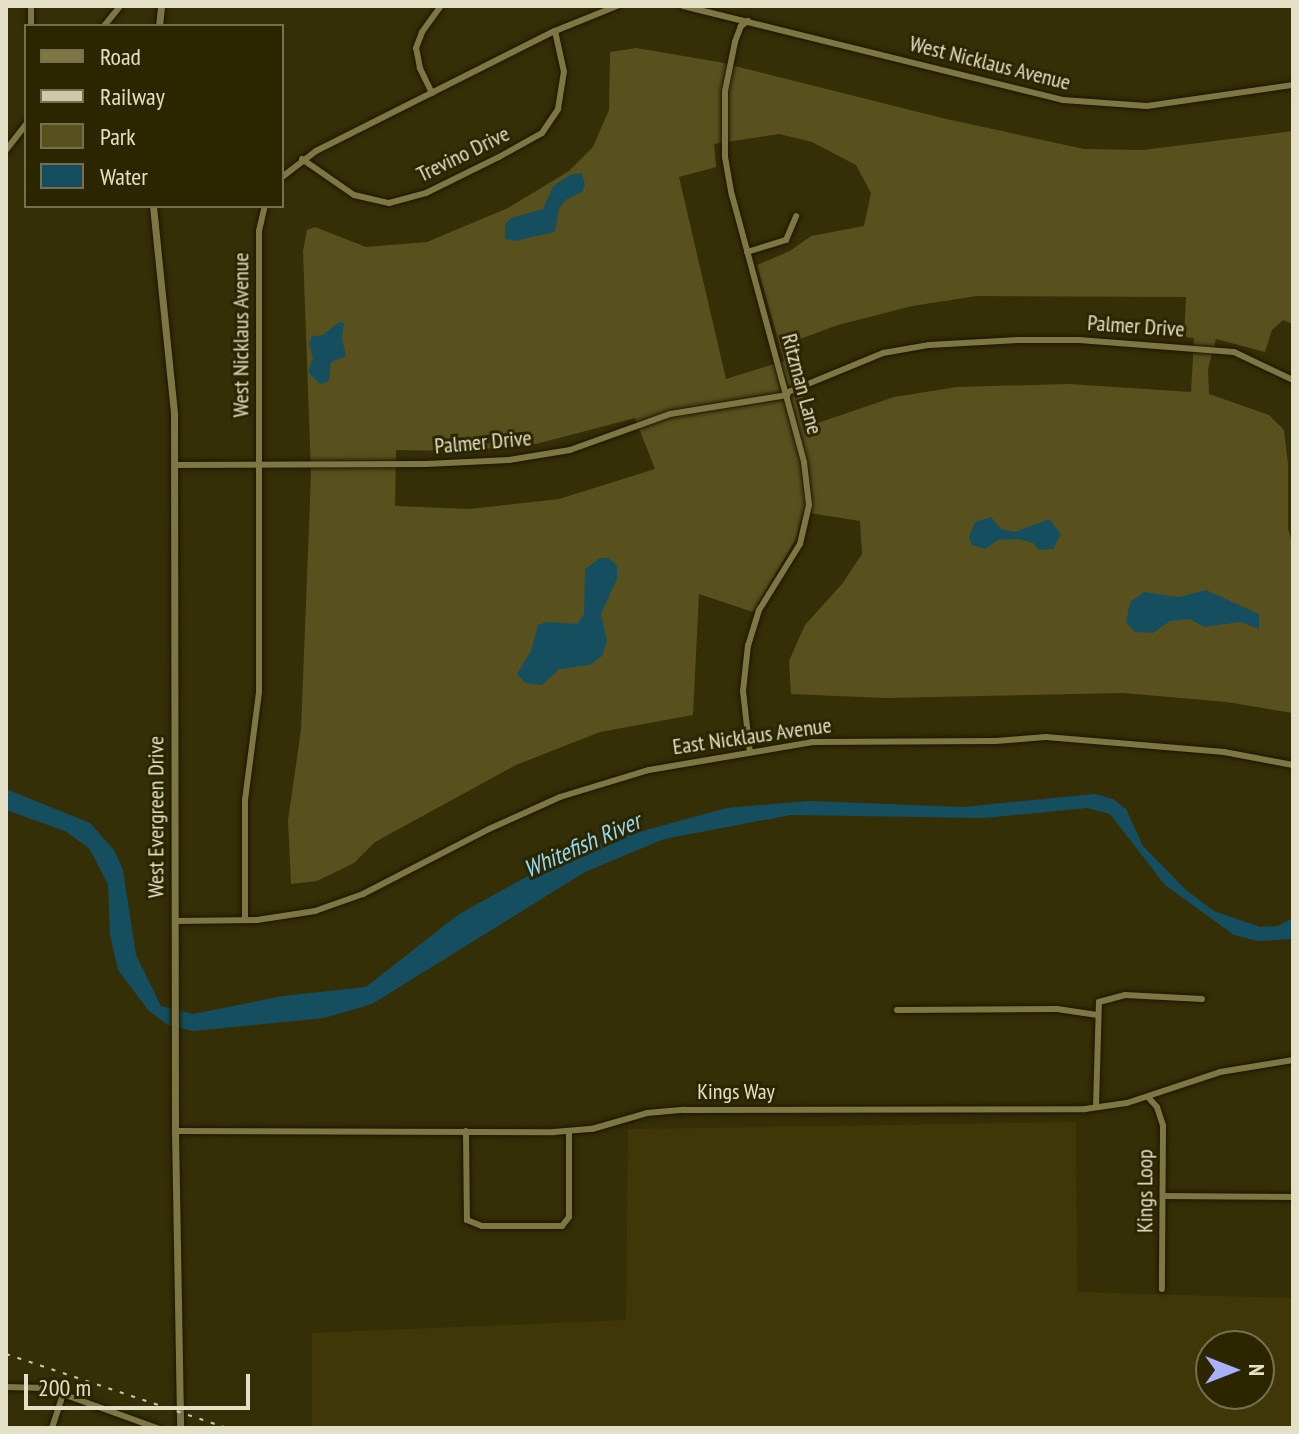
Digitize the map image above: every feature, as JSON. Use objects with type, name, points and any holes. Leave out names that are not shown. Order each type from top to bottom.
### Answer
[{"type":"street","points":[[106,24],[120,6]]},
{"type":"street","points":[[432,93],[420,68],[416,48],[422,32],[441,6]]},
{"type":"street","points":[[284,175],[302,159],[555,31],[617,6]]},
{"type":"street","name":"West Nicklaus Avenue","points":[[683,6],[1038,95],[1088,104],[1174,103],[1293,85]]},
{"type":"street","name":"Ritzman Lane","points":[[748,21],[741,26],[730,65],[723,129],[728,176],[808,479],[808,513],[800,544],[759,610],[748,645],[743,691],[750,753]]},
{"type":"street","name":"Trevino Drive","points":[[302,159],[354,195],[389,203],[426,193],[499,157],[542,133],[558,109],[564,72],[555,31]]},
{"type":"street","points":[[6,150],[24,127]]},
{"type":"street","name":"West Evergreen Drive","points":[[153,208],[173,380],[175,1131],[180,1428]]},
{"type":"street","name":"West Nicklaus Avenue","points":[[260,465],[259,231],[265,208]]},
{"type":"street","points":[[747,252],[786,240],[796,216]]},
{"type":"street","name":"Palmer Drive","points":[[174,465],[426,464],[540,456],[589,445],[670,414],[786,394],[883,353],[929,345],[1079,340],[1234,352],[1293,380]]},
{"type":"street","points":[[245,920],[245,800],[259,692],[260,465]]},
{"type":"street","name":"East Nicklaus Avenue","points":[[175,921],[290,916],[354,898],[560,797],[649,770],[832,740],[996,741],[1046,737],[1224,752],[1293,765]]},
{"type":"street","points":[[1096,1107],[1099,1002],[1115,995],[1202,999]]},
{"type":"street","points":[[897,1010],[1043,1008],[1098,1015]]},
{"type":"street","name":"Kings Way","points":[[175,1131],[569,1131],[602,1127],[647,1113],[684,1110],[1096,1107],[1148,1097],[1220,1072],[1293,1060]]},
{"type":"street","name":"Kings Loop","points":[[1148,1097],[1162,1119],[1165,1196],[1162,1289]]},
{"type":"street","points":[[466,1131],[467,1220],[482,1226],[562,1226],[569,1217],[569,1131]]},
{"type":"street","points":[[1165,1196],[1293,1197]]},
{"type":"street","points":[[6,1387],[29,1385],[63,1394],[157,1428]]},
{"type":"street","points":[[52,1428],[63,1394]]},
{"type":"shaded area","points":[[1076,1122],[1077,1292],[1293,1298],[1293,1428],[312,1428],[312,1333],[626,1320],[628,1129]]},
{"type":"green space","points":[[636,48],[719,62],[942,118],[1084,149],[1143,150],[1293,131],[1293,324],[1283,320],[1272,330],[1265,352],[1216,339],[1208,369],[1209,394],[1269,415],[1284,430],[1288,464],[1288,528],[1293,546],[1293,713],[1227,702],[1123,693],[885,698],[791,694],[789,661],[805,625],[842,584],[862,554],[860,521],[803,512],[796,539],[753,612],[699,594],[693,715],[600,732],[516,765],[375,842],[354,863],[317,881],[291,884],[288,820],[301,730],[311,474],[303,251],[307,230],[315,227],[366,247],[427,242],[508,208],[569,171],[593,147],[609,110],[610,52]],"holes":[[[779,134],[812,142],[856,165],[871,193],[864,226],[811,236],[790,251],[757,265],[784,361],[726,379],[679,177],[716,167],[714,144]],[[977,296],[1186,297],[1184,337],[1194,338],[1191,392],[1069,384],[957,387],[894,397],[809,426],[792,342],[838,325],[912,306]],[[635,418],[655,469],[559,499],[469,509],[395,506],[396,450],[462,451],[536,444]]]},
{"type":"water","points":[[582,173],[585,185],[582,192],[567,199],[559,208],[555,232],[515,241],[505,239],[505,224],[511,218],[543,209],[553,186],[570,175]]},
{"type":"water","points":[[339,322],[344,323],[342,339],[346,356],[331,362],[329,381],[320,384],[308,372],[313,358],[309,343],[312,336],[323,335]]},
{"type":"water","points":[[991,517],[1001,529],[1015,532],[1049,519],[1061,534],[1053,549],[1039,550],[1033,543],[1018,539],[998,540],[985,549],[972,545],[969,537],[975,522]]},
{"type":"water","points":[[600,558],[609,558],[617,566],[617,579],[601,614],[607,640],[602,656],[590,665],[559,669],[542,685],[525,683],[517,674],[531,651],[538,625],[546,622],[577,624],[584,614],[585,569]]},
{"type":"water","points":[[1206,590],[1259,614],[1259,629],[1240,622],[1204,627],[1190,619],[1170,621],[1153,633],[1135,632],[1126,622],[1130,602],[1144,592],[1179,597]]},
{"type":"water","points":[[6,789],[90,823],[114,850],[123,870],[136,955],[161,1006],[193,1014],[283,996],[366,987],[459,914],[548,865],[610,840],[727,808],[809,801],[963,807],[1095,794],[1113,799],[1126,809],[1143,846],[1186,890],[1214,911],[1260,927],[1278,926],[1293,918],[1293,939],[1257,941],[1234,935],[1165,885],[1110,814],[1087,808],[984,818],[791,815],[664,839],[585,872],[372,1004],[324,1018],[193,1031],[168,1025],[149,1011],[118,970],[110,935],[108,884],[89,848],[65,831],[6,810]]},
{"type":"railway","points":[[6,1354],[227,1428]]},
{"type":"water label","name":"Whitefish River","points":[[582,845]]}]
